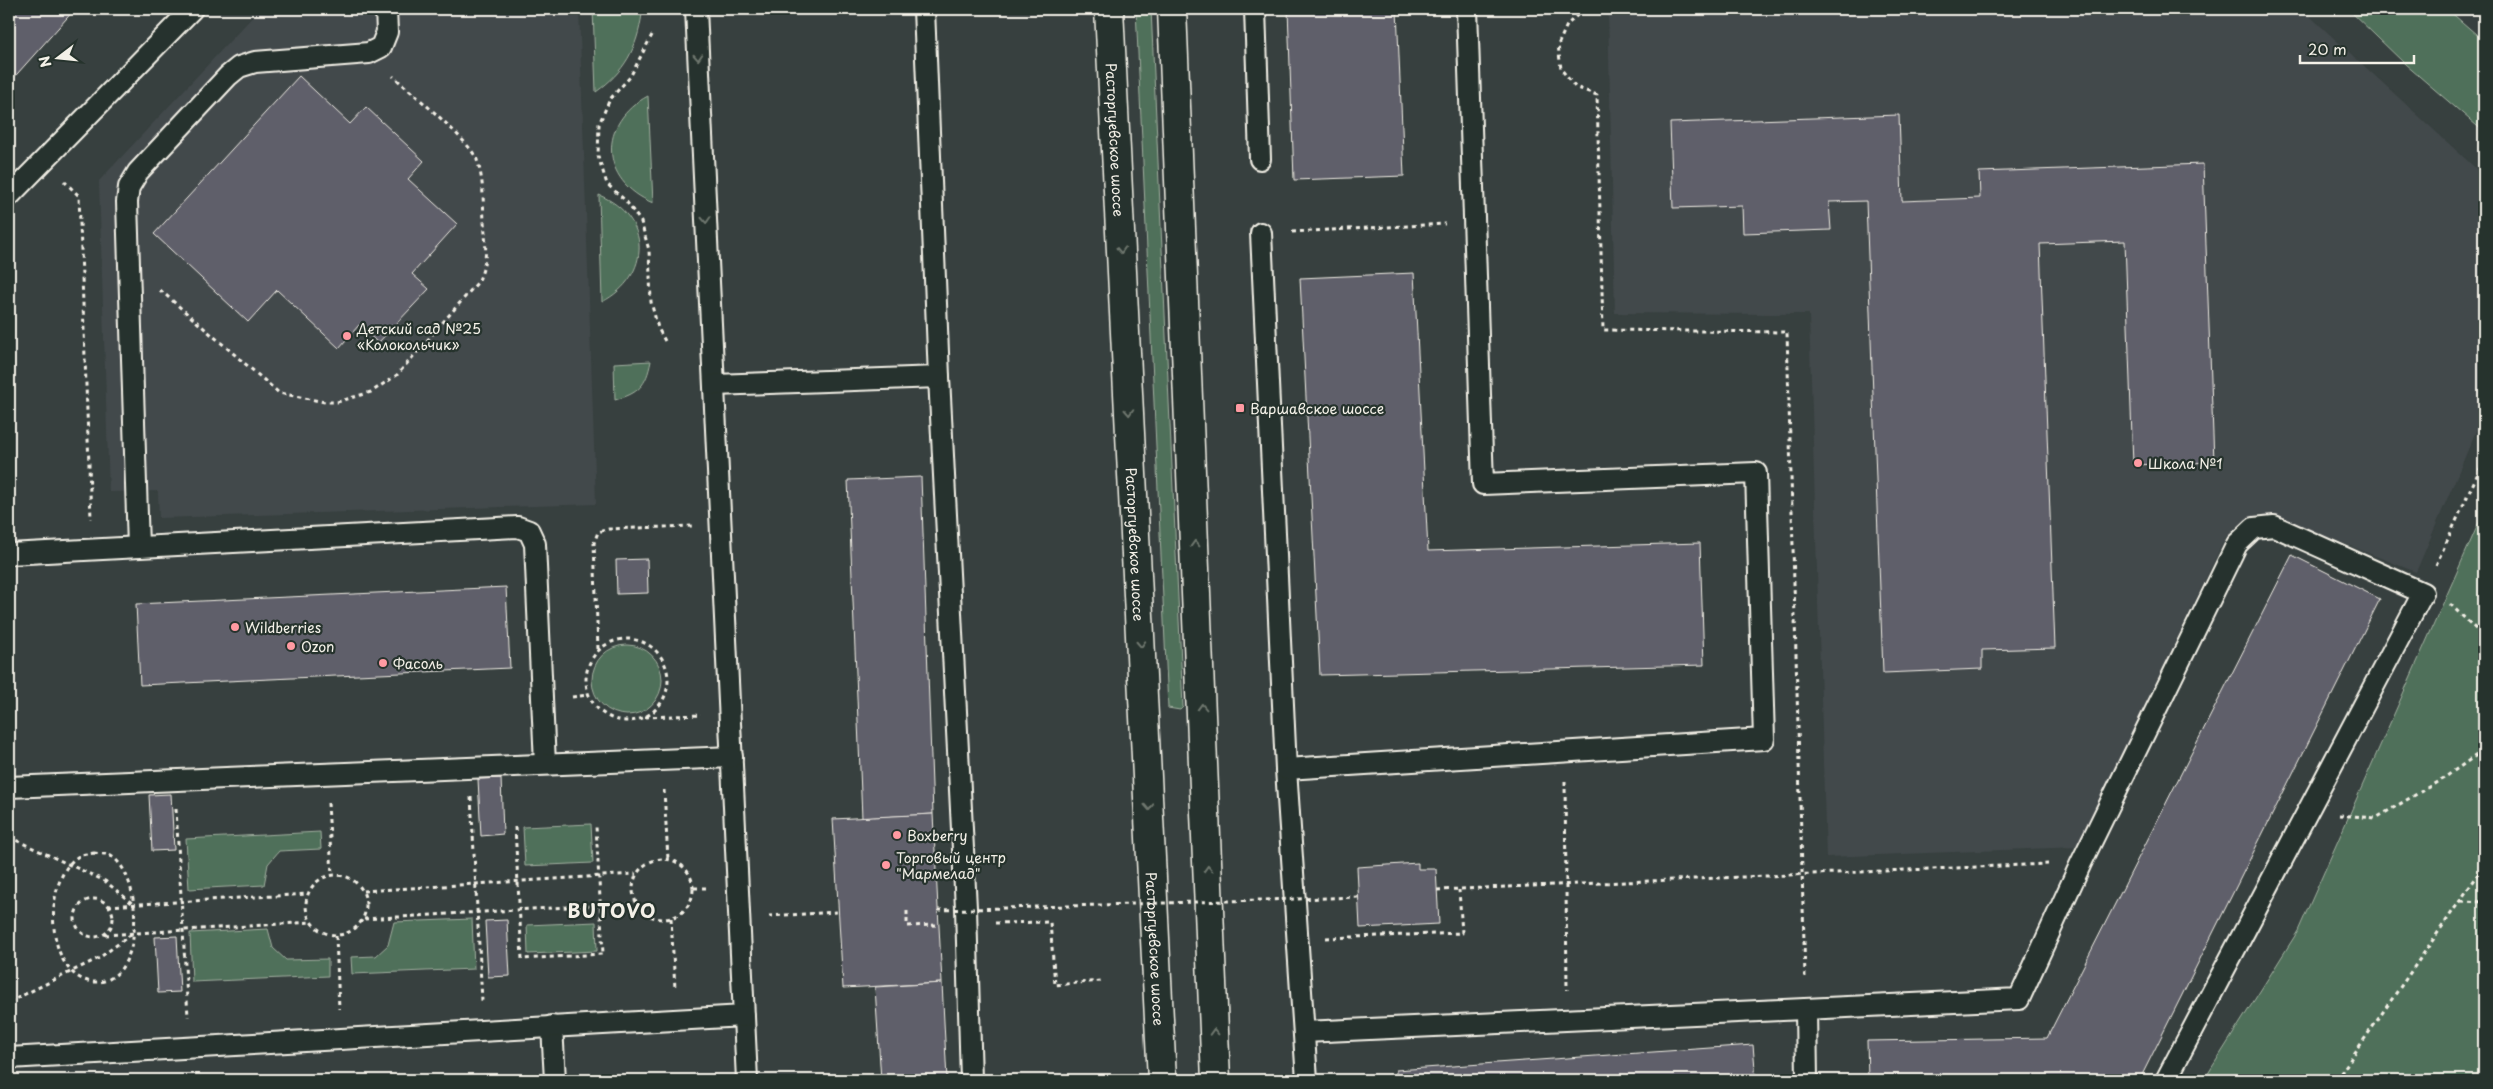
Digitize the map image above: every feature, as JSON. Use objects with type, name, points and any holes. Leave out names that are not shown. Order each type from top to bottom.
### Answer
[{"type":"main road","name":"Расторгуевское шоссе","points":[[1110,9],[1162,1080]]},
{"type":"main road","points":[[1172,9],[1216,1080]]},
{"type":"lane","points":[[9,196],[192,9]]},
{"type":"lane","points":[[138,547],[126,202],[130,187],[138,172],[228,76],[239,68],[255,62],[369,53],[381,47],[387,32],[386,9]]},
{"type":"lane","points":[[696,9],[748,1080]]},
{"type":"lane","points":[[924,9],[939,377],[966,924],[971,1080]]},
{"type":"lane","points":[[1255,9],[1260,159]]},
{"type":"lane","points":[[1286,769],[1764,738],[1756,473],[1483,484],[1467,9]]},
{"type":"lane","points":[[1261,233],[1286,769],[1307,1080]]},
{"type":"lane","points":[[714,385],[939,377]]},
{"type":"lane","points":[[1304,1032],[2019,999],[2081,863],[2237,544],[2254,528],[2274,526],[2423,593],[2166,1080]]},
{"type":"lane","points":[[9,554],[518,527],[529,531],[535,544],[545,764]]},
{"type":"lane","points":[[9,787],[732,756]]},
{"type":"lane","points":[[1806,1009],[1807,1080]]},
{"type":"lane","points":[[9,1058],[744,1016]]},
{"type":"lane","points":[[552,1026],[555,1080]]},
{"type":"path","points":[[652,35],[630,77],[610,99],[599,124],[598,156],[607,184],[626,201],[641,222],[649,250],[651,302],[658,328],[665,341]]},
{"type":"path","points":[[129,262],[279,393],[325,402],[337,402],[371,392],[397,375],[478,282],[485,268],[486,252],[481,176],[477,158],[466,144],[369,53]]},
{"type":"path","points":[[43,160],[78,196],[92,550]]},
{"type":"path","points":[[1261,233],[1474,222]]},
{"type":"path","points":[[2484,460],[2423,593],[2445,599],[2484,637]]},
{"type":"path","points":[[598,650],[594,543],[598,532],[609,529],[721,525]]},
{"type":"path","points":[[644,717],[657,708],[666,695],[668,680],[665,664],[657,651],[644,642],[628,638],[612,641],[598,650],[589,663],[586,679],[589,695],[598,709],[612,718],[629,721],[644,717],[730,714]]},
{"type":"path","points":[[1565,751],[1564,884],[1567,1020]]},
{"type":"path","points":[[2309,810],[2349,817],[2376,818],[2444,778],[2478,754],[2484,753]]},
{"type":"path","points":[[663,759],[668,859]]},
{"type":"path","points":[[469,768],[483,1031]]},
{"type":"path","points":[[327,774],[332,875]]},
{"type":"path","points":[[175,780],[190,1048]]},
{"type":"path","points":[[515,827],[522,958],[602,954],[596,826]]},
{"type":"path","points":[[9,837],[105,881],[133,904]]},
{"type":"path","points":[[94,853],[109,855],[121,866],[131,888],[133,904],[132,949],[123,968],[108,979],[93,982],[76,976],[63,962],[56,942],[53,912],[58,885],[69,865],[80,855],[94,853]]},
{"type":"path","points":[[668,859],[679,862],[690,874],[694,888],[690,903],[680,915],[665,920],[653,918],[643,912],[635,903],[632,891],[636,874],[641,867],[652,860],[668,859]]},
{"type":"path","points":[[1437,890],[2081,863]]},
{"type":"path","points":[[2336,1080],[2484,866]]},
{"type":"path","points":[[363,891],[636,874]]},
{"type":"path","points":[[332,875],[352,878],[363,891],[367,905],[364,919],[353,931],[336,936],[316,929],[305,907],[307,894],[314,884],[324,876],[332,875]]},
{"type":"path","points":[[1298,939],[1462,933],[1459,890]]},
{"type":"path","points":[[108,906],[307,894]]},
{"type":"path","points":[[938,910],[1359,897]]},
{"type":"path","points":[[105,934],[111,927],[113,918],[108,906],[104,902],[87,900],[76,912],[75,920],[81,933],[95,938],[105,934],[311,922]]},
{"type":"path","points":[[2460,901],[2484,902]]},
{"type":"path","points":[[364,919],[635,903]]},
{"type":"path","points":[[907,911],[908,926],[1050,922],[1055,985],[1101,981]]},
{"type":"path","points":[[740,918],[839,912]]},
{"type":"path","points":[[671,918],[677,1020]]},
{"type":"path","points":[[9,1002],[99,958],[133,933]]},
{"type":"path","points":[[336,936],[341,1039]]},
{"type":"shaded area","name":"Детский сад №25 «Колокольчик»","points":[[260,9],[579,9],[596,504],[159,518],[158,491],[109,492],[99,181]]},
{"type":"shaded area","name":"Школа №1","points":[[1608,9],[2302,9],[2484,176],[2484,412],[2416,572],[2285,520],[2260,514],[2246,520],[2225,538],[2077,847],[1826,857],[1809,314],[1615,313]]},
{"type":"green space","points":[[593,9],[641,9],[642,14],[637,38],[628,58],[615,76],[596,92]]},
{"type":"green space","points":[[1136,9],[1151,9],[1183,707],[1180,710],[1168,708]]},
{"type":"green space","points":[[2348,9],[2447,9],[2484,41],[2484,132],[2405,64]]},
{"type":"green space","points":[[648,96],[653,203],[635,193],[622,181],[615,166],[612,151],[613,135],[620,121],[632,107]]},
{"type":"green space","points":[[599,195],[616,205],[629,217],[636,232],[639,247],[637,263],[630,277],[618,291],[602,302]]},
{"type":"green space","points":[[651,361],[647,377],[640,387],[636,391],[615,400],[614,363]]},
{"type":"green space","points":[[2484,511],[2484,1080],[2204,1080],[2298,931]]},
{"type":"green space","points":[[627,645],[640,648],[652,655],[659,667],[662,680],[659,693],[652,705],[640,712],[627,715],[614,712],[602,705],[595,693],[592,680],[595,667],[602,655],[614,648]]},
{"type":"green space","points":[[591,824],[593,863],[525,866],[523,827]]},
{"type":"green space","points":[[320,832],[321,849],[279,851],[268,864],[264,885],[189,889],[186,839]]},
{"type":"green space","points":[[472,919],[474,969],[352,974],[351,957],[376,956],[388,945],[394,922]]},
{"type":"green space","points":[[596,922],[597,951],[528,954],[527,925]]},
{"type":"green space","points":[[268,929],[273,948],[286,960],[328,959],[328,976],[192,982],[190,933]]},
{"type":"building","points":[[9,9],[75,9],[9,83]]},
{"type":"building","points":[[815,9],[850,9],[816,11]]},
{"type":"building","points":[[1288,9],[1397,9],[1404,176],[1294,180]]},
{"type":"building","points":[[299,76],[350,124],[366,107],[424,161],[408,179],[457,224],[412,274],[429,289],[378,343],[359,325],[339,348],[277,290],[248,322],[154,234]]},
{"type":"building","points":[[1899,115],[1902,201],[1980,198],[1979,172],[2203,164],[2214,462],[2133,465],[2125,241],[2040,244],[2055,648],[1982,650],[1982,669],[1883,673],[1866,201],[1829,202],[1831,230],[1743,233],[1742,206],[1673,208],[1670,123]]},
{"type":"building","points":[[1414,273],[1428,551],[1700,543],[1704,665],[1320,675],[1300,278]]},
{"type":"building","points":[[921,477],[933,814],[862,818],[848,480]]},
{"type":"building","points":[[2292,555],[2380,599],[2141,1077],[2136,1080],[1868,1080],[1867,1041],[2047,1038]]},
{"type":"building","points":[[647,559],[648,593],[617,594],[616,560]]},
{"type":"building","points":[[506,587],[510,668],[140,685],[136,604]]},
{"type":"building","points":[[501,778],[503,834],[481,836],[478,779]]},
{"type":"building","points":[[171,794],[174,850],[152,851],[149,795]]},
{"type":"building","name":"Торговый центр \"Мармелад\"","points":[[933,814],[942,983],[843,988],[833,819]]},
{"type":"building","points":[[1418,863],[1418,869],[1436,869],[1439,924],[1360,928],[1357,867]]},
{"type":"building","points":[[507,920],[510,976],[488,977],[485,921]]},
{"type":"building","points":[[177,936],[180,992],[158,993],[155,937]]},
{"type":"building","points":[[942,983],[947,1080],[881,1080],[875,987]]},
{"type":"building","points":[[1753,1045],[1756,1080],[1396,1080],[1396,1070]]},
{"type":"place","name":"Детский сад №25 «Колокольчик»","points":[[347,336]]},
{"type":"place","name":"Варшавское шоссе","points":[[1240,408]]},
{"type":"place","name":"Школа №1","points":[[2138,463]]},
{"type":"place","name":"Wildberries","points":[[235,627]]},
{"type":"place","name":"Ozon","points":[[291,646]]},
{"type":"place","name":"Фасоль","points":[[383,663]]},
{"type":"place","name":"Boxberry","points":[[897,835]]},
{"type":"place","name":"Торговый центр \"Мармелад\"","points":[[886,865]]},
{"type":"district","name":"BUTOVO","points":[[612,910]]}]
